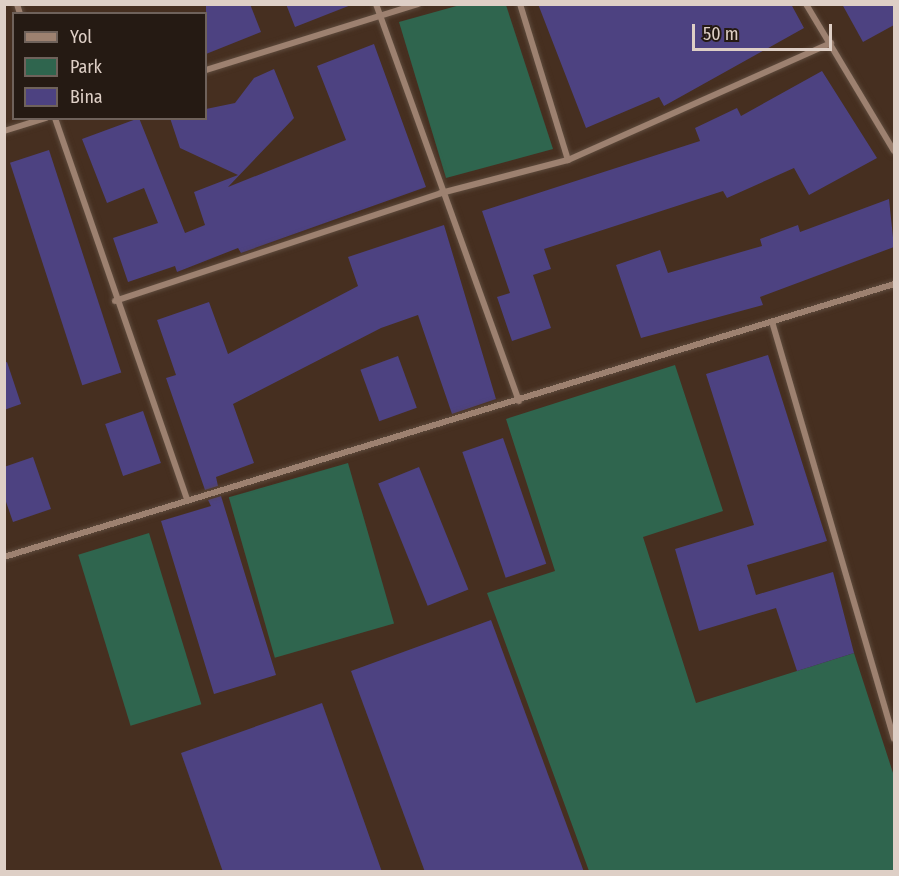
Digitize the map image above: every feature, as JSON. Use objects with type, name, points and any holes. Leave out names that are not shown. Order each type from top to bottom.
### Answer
[{"type":"street","points":[[376,4],[441,193],[519,401]]},
{"type":"street","points":[[207,70],[418,4]]},
{"type":"street","points":[[520,4],[568,160]]},
{"type":"street","points":[[806,4],[894,151]]},
{"type":"street","points":[[115,301],[441,193],[568,160],[831,43]]},
{"type":"street","points":[[4,131],[40,120]]},
{"type":"street","points":[[56,120],[115,301],[187,500]]},
{"type":"street","points":[[4,557],[773,325],[894,284]]},
{"type":"street","points":[[773,325],[894,740]]},
{"type":"green space","points":[[460,5],[506,5],[553,149],[446,178],[399,22]]},
{"type":"green space","points":[[675,365],[723,511],[643,537],[696,703],[854,653],[894,776],[894,871],[589,871],[487,593],[555,571],[506,419]]},
{"type":"green space","points":[[348,463],[394,624],[275,658],[229,497]]},
{"type":"green space","points":[[149,533],[201,704],[131,726],[78,555]]},
{"type":"building","points":[[206,4],[250,4],[261,32],[207,54]]},
{"type":"building","points":[[286,4],[350,4],[351,5],[295,27]]},
{"type":"building","points":[[538,4],[791,4],[804,28],[664,106],[659,97],[586,128]]},
{"type":"building","points":[[842,4],[894,4],[894,25],[863,42]]},
{"type":"building","points":[[374,44],[426,187],[241,253],[238,248],[177,272],[175,266],[128,282],[113,238],[158,223],[144,188],[107,203],[82,139],[134,120],[140,120],[185,233],[205,225],[194,192],[238,175],[180,148],[171,120],[207,120],[207,109],[235,103],[254,78],[274,69],[294,118],[228,187],[346,140],[317,66]]},
{"type":"building","points":[[822,71],[877,158],[809,195],[794,168],[727,198],[723,191],[544,249],[551,269],[533,275],[551,328],[512,341],[497,297],[510,293],[482,211],[700,141],[695,128],[737,108],[741,116]]},
{"type":"building","points":[[49,150],[121,373],[82,385],[10,163]]},
{"type":"building","points":[[889,199],[894,247],[760,297],[763,305],[641,338],[616,265],[660,250],[668,273],[762,246],[760,239],[798,225],[800,232]]},
{"type":"building","points":[[444,225],[496,399],[452,414],[418,315],[381,328],[233,404],[254,463],[216,477],[218,486],[205,490],[166,378],[176,375],[157,320],[209,302],[228,354],[358,286],[348,257]]},
{"type":"building","points":[[768,355],[827,541],[747,565],[756,595],[833,572],[854,653],[797,671],[776,608],[699,631],[675,549],[754,525],[706,374]]},
{"type":"building","points":[[398,356],[417,408],[379,421],[360,370]]},
{"type":"building","points":[[7,362],[21,404],[4,410],[4,363]]},
{"type":"building","points":[[143,411],[161,463],[123,476],[105,424]]},
{"type":"building","points":[[503,438],[546,564],[506,578],[462,452]]},
{"type":"building","points":[[33,457],[51,509],[13,522],[4,496],[4,467]]},
{"type":"building","points":[[419,467],[468,589],[428,606],[378,483]]},
{"type":"building","points":[[221,496],[276,675],[214,694],[161,521],[211,506],[208,500]]},
{"type":"building","points":[[491,620],[584,872],[425,872],[351,671]]},
{"type":"building","points":[[322,703],[382,872],[223,872],[181,753]]}]
